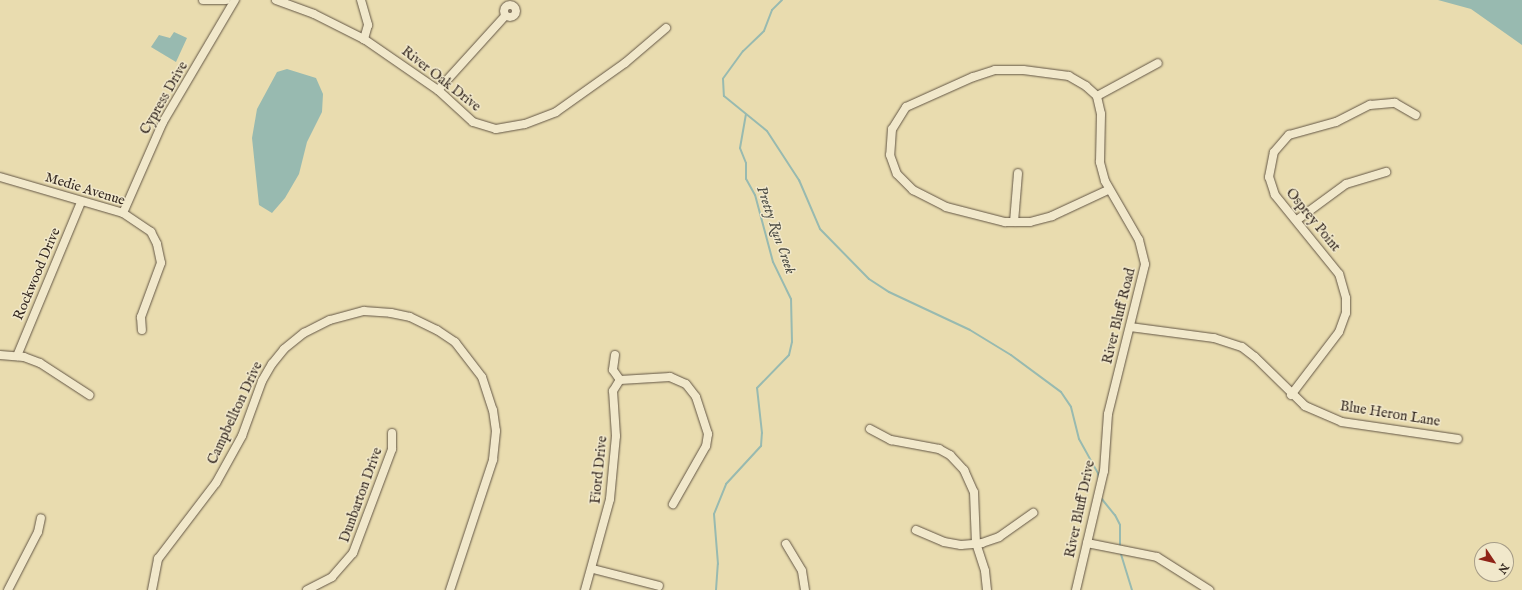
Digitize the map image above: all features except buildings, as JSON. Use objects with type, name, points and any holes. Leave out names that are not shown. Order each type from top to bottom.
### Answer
[{"type":"street","points":[[203,0],[226,0]]},
{"type":"street","name":"Cypress Drive","points":[[122,213],[163,122],[235,0]]},
{"type":"street","name":"River Oak Drive","points":[[276,0],[314,14],[364,39],[438,90],[460,112],[484,127],[502,129],[525,124],[556,112],[625,63],[666,28]]},
{"type":"street","points":[[361,0],[368,22],[364,39]]},
{"type":"street","points":[[438,90],[505,16]]},
{"type":"street","points":[[1108,190],[1045,219],[1014,222],[946,207],[921,195],[904,183],[894,168],[890,155],[890,138],[897,117],[906,108],[924,98],[973,77],[1004,69],[1069,76],[1086,86],[1097,96],[1158,63]]},
{"type":"street","name":"River Bluff Road","points":[[1097,96],[1101,114],[1100,162],[1108,190],[1139,240],[1145,257],[1145,270],[1112,399],[1106,433]]},
{"type":"street","name":"Osprey Point","points":[[1291,395],[1339,332],[1346,307],[1344,284],[1339,274],[1297,220],[1275,195],[1269,177],[1272,158],[1285,139],[1294,133],[1336,122],[1376,103],[1400,105],[1416,115]]},
{"type":"street","points":[[1297,220],[1346,184],[1386,172]]},
{"type":"street","points":[[1014,222],[1018,173]]},
{"type":"street","name":"Medie Avenue","points":[[0,177],[122,213],[151,232],[161,258],[157,279],[141,317],[142,330]]},
{"type":"street","name":"Rockwood Drive","points":[[16,356],[81,202]]},
{"type":"street","name":"Campbellton Drive","points":[[152,590],[153,574],[162,552],[216,483],[242,436],[262,381],[275,360],[299,337],[318,325],[349,313],[364,311],[391,312],[410,317],[438,330],[455,342],[482,376],[493,410],[496,431],[493,460],[450,590]]},
{"type":"street","name":"Blue Heron Lane","points":[[1130,327],[1231,343],[1255,357],[1291,395],[1313,411],[1342,422],[1458,439]]},
{"type":"street","points":[[0,355],[16,356],[40,363],[90,395]]},
{"type":"street","points":[[615,355],[613,370],[620,380],[670,377],[686,384],[696,397],[708,434],[706,446],[673,504]]},
{"type":"street","name":"Fiord Drive","points":[[585,590],[605,526],[614,477],[616,436],[613,391],[620,380]]},
{"type":"street","points":[[870,429],[891,440],[939,449],[956,460],[968,477],[974,492],[976,543],[985,571],[987,590]]},
{"type":"street","name":"River Bluff Drive","points":[[1076,590],[1104,471],[1106,433]]},
{"type":"street","name":"Dunbarton Drive","points":[[307,590],[332,577],[353,553],[392,449],[392,434]]},
{"type":"street","points":[[916,530],[944,542],[961,545],[976,543],[999,537],[1033,513]]},
{"type":"street","points":[[8,590],[38,532],[41,518]]},
{"type":"street","points":[[1087,543],[1157,557],[1209,590]]},
{"type":"street","points":[[786,544],[802,571],[805,590]]},
{"type":"street","points":[[593,568],[659,586]]},
{"type":"water","points":[[1438,0],[1522,0],[1522,45],[1471,9]]},
{"type":"water","points":[[174,32],[187,38],[176,62],[151,47],[159,35],[170,38]]},
{"type":"water","points":[[287,69],[316,78],[323,94],[322,112],[307,142],[299,174],[285,198],[272,213],[259,205],[252,138],[257,109],[277,72]]},
{"type":"waterway","points":[[782,0],[772,10],[764,31],[743,51],[723,79],[724,96],[767,131],[799,180],[820,229],[869,279],[889,292],[970,330],[1011,355],[1061,392],[1071,407],[1079,439],[1098,473],[1099,479]]},
{"type":"waterway","name":"Pretty Run Creek","points":[[716,590],[718,564],[714,514],[726,484],[761,446],[762,433],[757,388],[789,355],[792,342],[791,299],[773,262],[755,195],[746,179],[746,163],[740,148],[746,115]]},
{"type":"waterway","points":[[1101,498],[1115,515],[1120,525],[1120,547]]},
{"type":"waterway","points":[[1120,551],[1132,590]]}]
